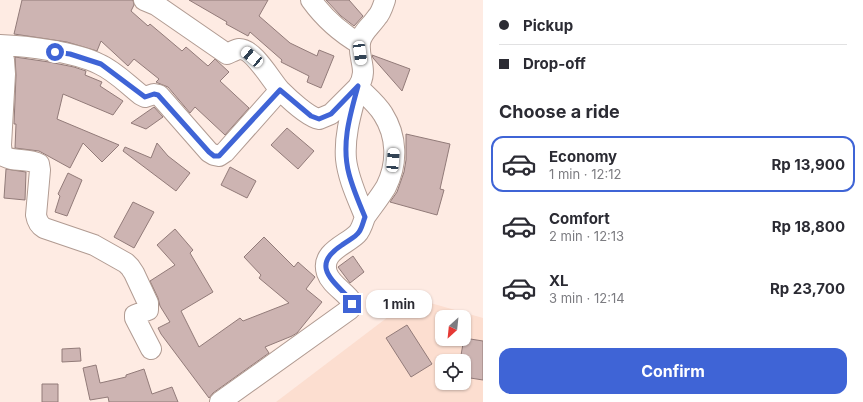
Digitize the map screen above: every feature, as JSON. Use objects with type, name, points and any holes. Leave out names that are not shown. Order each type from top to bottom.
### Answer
[{"type":"street","points":[[144,0],[156,5],[227,54],[239,49],[246,51],[259,62],[280,90],[311,116],[319,119],[331,114],[358,86]]},
{"type":"street","points":[[311,0],[345,36],[360,44]]},
{"type":"street","points":[[365,217],[349,174],[346,159],[346,146],[349,121],[358,86],[363,75],[360,44],[362,36],[378,16],[385,0]]},
{"type":"street","points":[[0,45],[13,45],[70,54],[101,64],[141,95],[145,97],[154,94],[158,95],[214,156],[219,156],[225,152],[280,90]]},
{"type":"street","points":[[0,52],[4,60],[5,74],[0,145],[2,155],[7,159],[34,161],[38,164],[40,170],[36,215],[37,221],[40,225],[44,228],[94,245],[130,267],[148,303],[148,310],[135,315],[135,318],[151,349]]},
{"type":"street","points":[[220,402],[350,309],[352,302],[327,274],[326,262],[335,249],[359,232],[365,217],[386,187],[392,169],[395,147],[393,136],[382,113],[358,86]]},
{"type":"shaded area","points":[[413,298],[455,310],[435,310],[435,346],[471,346],[471,315],[483,318],[483,402],[276,402]]},
{"type":"building","points":[[22,0],[133,0],[134,5],[131,11],[148,26],[150,24],[182,51],[186,47],[208,66],[215,59],[229,72],[220,81],[249,108],[225,135],[195,107],[190,113],[168,87],[156,82],[159,79],[134,59],[128,66],[101,41],[97,51],[67,42],[14,34]]},
{"type":"building","points":[[189,0],[268,0],[259,16],[290,43],[317,56],[319,50],[334,56],[321,88],[307,82],[309,76],[281,62],[282,60],[250,32],[248,36],[226,24],[227,22]]},
{"type":"building","points":[[326,0],[349,0],[363,16],[354,26],[341,16]]},
{"type":"building","points":[[372,55],[410,69],[402,91],[373,58]]},
{"type":"building","points":[[15,57],[49,62],[86,71],[85,75],[102,82],[100,86],[123,101],[113,115],[63,94],[57,119],[119,145],[102,162],[83,143],[70,168],[39,151],[15,148]]},
{"type":"building","points":[[154,107],[163,117],[146,129],[131,123]]},
{"type":"building","points":[[287,128],[314,151],[298,169],[271,145]]},
{"type":"building","points":[[406,134],[450,144],[440,189],[444,190],[437,215],[390,202],[397,192],[404,172],[406,160]]},
{"type":"building","points":[[157,143],[168,156],[190,173],[176,191],[123,151],[125,147],[151,158]]},
{"type":"building","points":[[230,167],[256,181],[247,198],[221,185]]},
{"type":"building","points":[[6,169],[26,172],[25,200],[4,198]]},
{"type":"building","points":[[68,173],[82,180],[67,216],[55,212],[60,196],[58,194]]},
{"type":"building","points":[[133,202],[154,212],[134,248],[114,237]]},
{"type":"building","points":[[175,229],[193,250],[190,253],[213,292],[181,311],[199,347],[240,318],[243,321],[289,303],[259,278],[261,275],[244,257],[264,237],[294,267],[298,262],[315,277],[306,289],[322,302],[297,333],[265,347],[269,353],[213,393],[209,398],[158,328],[170,322],[160,306],[150,281],[175,265],[157,245]]},
{"type":"building","points":[[353,256],[364,272],[350,283],[338,267]]},
{"type":"building","points":[[407,325],[432,364],[411,377],[386,338]]},
{"type":"building","points":[[471,339],[483,341],[483,380],[471,378],[471,354],[461,354],[463,346],[471,346]]},
{"type":"building","points":[[80,348],[81,361],[62,362],[62,349]]},
{"type":"building","points":[[96,365],[100,383],[126,377],[126,375],[144,369],[152,394],[172,387],[178,402],[109,402],[108,397],[90,400],[83,368]]},
{"type":"building","points":[[42,384],[58,384],[58,402],[42,402]]},
{"type":"route","points":[[55,52],[70,54],[101,64],[145,97],[157,94],[214,156],[219,156],[225,152],[280,90],[311,116],[319,119],[331,114],[358,86],[349,121],[346,159],[349,174],[365,217],[359,232],[335,249],[326,262],[327,274],[349,298],[352,304]]}]
